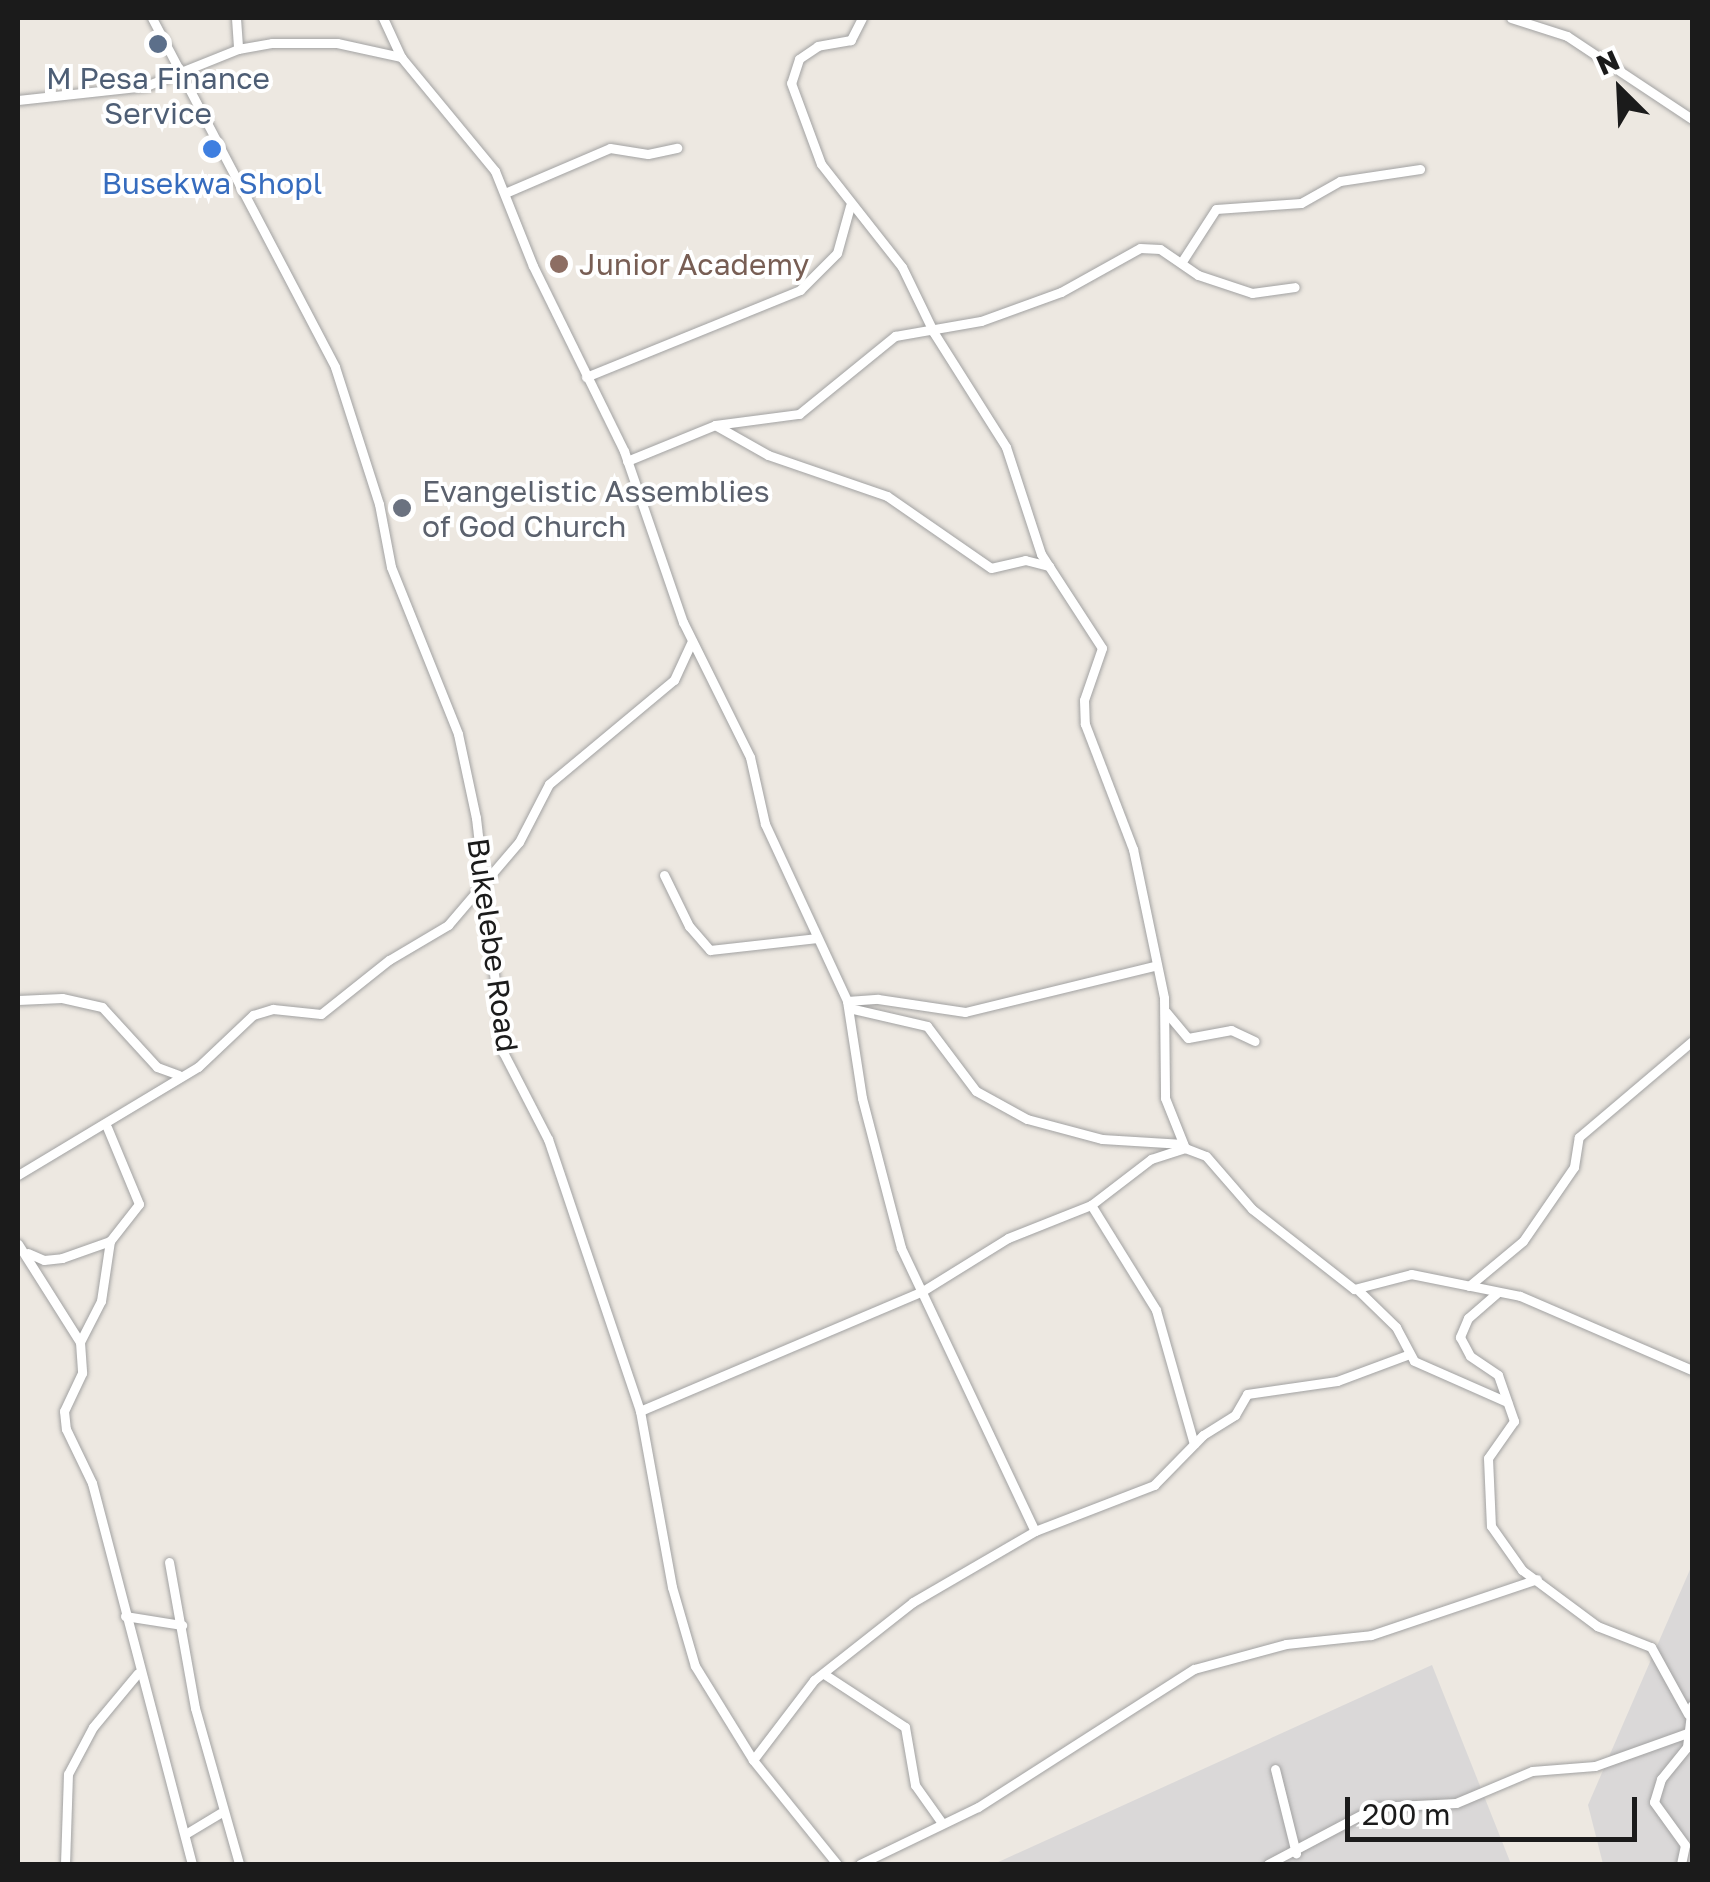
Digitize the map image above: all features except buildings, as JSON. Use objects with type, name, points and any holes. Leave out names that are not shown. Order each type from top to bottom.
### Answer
[{"type":"street","name":"Bukelebe Road","points":[[152,18],[335,367],[374,486],[391,567],[458,734],[483,886],[503,1052],[548,1139],[640,1411],[686,1640],[706,1688],[753,1760],[837,1864]]},
{"type":"street","points":[[236,18],[238,49]]},
{"type":"street","points":[[383,18],[401,57],[481,150],[505,193],[627,460],[692,641],[743,740],[765,824],[848,1004],[879,1170],[921,1292],[1035,1531]]},
{"type":"street","points":[[862,18],[852,39],[809,50],[790,78],[818,158],[850,206],[902,267],[934,334],[1006,447],[1026,520],[1049,566],[1102,648],[1084,700],[1085,724],[1133,849],[1165,1009],[1162,1080],[1184,1146]]},
{"type":"street","points":[[1511,18],[1567,36],[1692,119]]},
{"type":"street","points":[[18,100],[146,86],[238,49],[314,41],[401,57]]},
{"type":"street","points":[[505,193],[610,148],[648,154],[677,148]]},
{"type":"street","points":[[1182,264],[1216,209],[1301,203],[1340,182],[1420,170]]},
{"type":"street","points":[[586,377],[800,290],[837,253],[850,206]]},
{"type":"street","points":[[627,460],[715,425],[803,413],[890,339],[910,331],[934,334],[1061,292],[1140,248],[1160,248],[1182,264],[1252,293],[1295,288]]},
{"type":"street","points":[[715,425],[768,455],[887,496],[991,568],[1024,560],[1049,566]]},
{"type":"street","points":[[18,1175],[107,1127],[182,1076],[259,1012],[324,1012],[390,960],[448,926],[519,842],[549,784],[674,680],[692,641]]},
{"type":"street","points":[[664,875],[689,926],[710,950],[816,938]]},
{"type":"street","points":[[848,1004],[878,999],[965,1012],[1154,966]]},
{"type":"street","points":[[18,1000],[62,998],[102,1007],[157,1067],[182,1076]]},
{"type":"street","points":[[848,1004],[927,1026],[976,1091],[1027,1119],[1102,1139],[1184,1146],[1206,1156],[1252,1209],[1359,1290],[1396,1328],[1407,1355],[1436,1374],[1507,1402]]},
{"type":"street","points":[[1165,1009],[1188,1038],[1225,1030],[1255,1041]]},
{"type":"street","points":[[1468,1286],[1524,1241],[1574,1167],[1579,1137],[1692,1040]]},
{"type":"street","points":[[20,1246],[44,1260],[94,1251],[110,1241],[139,1204],[107,1127]]},
{"type":"street","points":[[640,1411],[921,1292],[1008,1238],[1091,1205],[1141,1165],[1184,1146]]},
{"type":"street","points":[[1091,1205],[1156,1310],[1194,1444]]},
{"type":"street","points":[[80,1342],[101,1301],[110,1241]]},
{"type":"street","points":[[20,1246],[80,1342],[82,1373],[64,1419],[92,1483],[138,1673],[187,1833],[192,1864]]},
{"type":"street","points":[[1359,1290],[1411,1274],[1498,1292],[1637,1342],[1692,1370]]},
{"type":"street","points":[[1498,1292],[1468,1318],[1460,1337],[1470,1356],[1498,1375],[1513,1426],[1490,1451],[1486,1506],[1498,1539],[1537,1579],[1597,1626],[1650,1646],[1690,1709],[1690,1748],[1662,1779],[1654,1802],[1686,1845],[1680,1864]]},
{"type":"street","points":[[753,1760],[824,1674],[913,1602],[1035,1531],[1154,1485],[1194,1444],[1235,1415],[1249,1392],[1282,1393],[1312,1380],[1336,1380],[1407,1355]]},
{"type":"street","points":[[169,1562],[220,1812],[240,1864]]},
{"type":"street","points":[[860,1864],[1057,1760],[1194,1669],[1286,1644],[1371,1635],[1537,1579]]},
{"type":"street","points":[[124,1616],[182,1625]]},
{"type":"street","points":[[65,1864],[68,1774],[93,1727],[138,1673]]},
{"type":"street","points":[[824,1674],[905,1728],[915,1785],[942,1823]]},
{"type":"street","points":[[1268,1864],[1296,1853],[1376,1807],[1456,1803],[1514,1776],[1595,1766],[1687,1733]]},
{"type":"street","points":[[1275,1769],[1296,1853]]},
{"type":"street","points":[[187,1833],[220,1812]]},
{"type":"shaded area","points":[[1692,1565],[1692,1864],[1603,1864],[1588,1805]]},
{"type":"shaded area","points":[[1432,1665],[1511,1864],[994,1864]]},
{"type":"place","name":"M Pesa Finance Service","points":[[158,44]]},
{"type":"place","name":"Busekwa Shopl","points":[[212,149]]},
{"type":"place","name":"Junior Academy","points":[[559,264]]},
{"type":"place","name":"Evangelistic Assemblies of God Church","points":[[402,508]]}]
